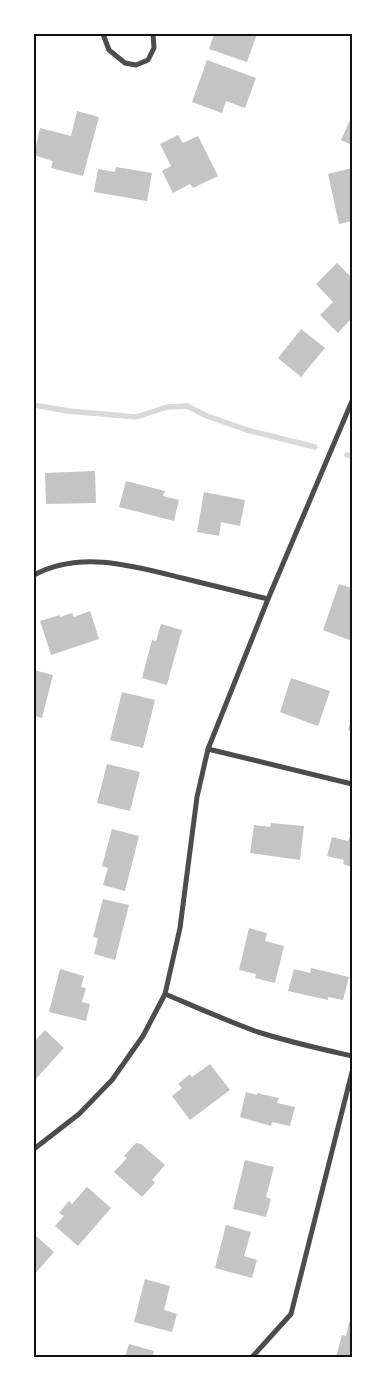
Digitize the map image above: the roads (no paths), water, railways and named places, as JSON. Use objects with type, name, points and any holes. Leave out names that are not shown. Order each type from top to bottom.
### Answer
[{"type":"street","points":[[103,34],[109,50],[125,63],[136,65],[148,60],[154,48],[154,34]]},
{"type":"street","points":[[34,1150],[79,1114],[112,1080],[143,1036],[165,994],[180,928],[197,797],[208,749],[268,599],[352,401]]},
{"type":"street","points":[[34,576],[56,567],[99,561],[130,565],[268,599]]},
{"type":"street","points":[[208,749],[352,784]]},
{"type":"street","points":[[165,994],[259,1032],[352,1056]]},
{"type":"street","points":[[253,1356],[291,1314],[352,1072]]},
{"type":"waterway","points":[[34,405],[68,411],[136,417],[167,407],[187,406],[207,416],[247,430],[315,447]]},
{"type":"waterway","points":[[347,455],[352,456]]}]
